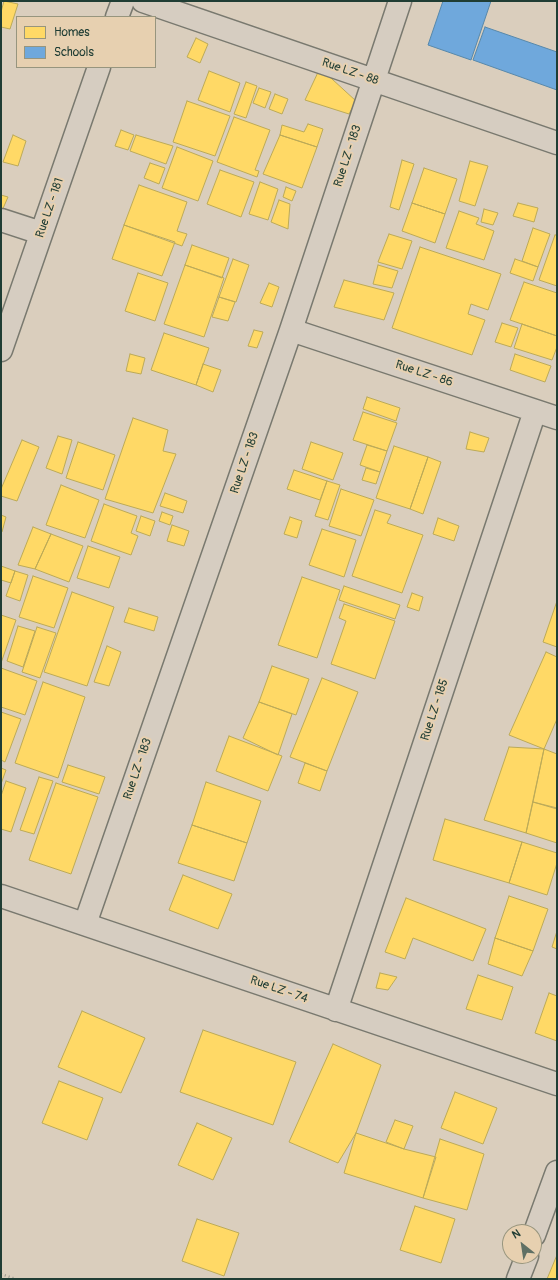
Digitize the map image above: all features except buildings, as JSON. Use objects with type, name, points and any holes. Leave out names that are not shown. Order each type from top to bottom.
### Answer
[{"type":"street","points":[[117,16],[123,1]]},
{"type":"street","name":"Rue LZ - 88","points":[[143,1],[557,143]]},
{"type":"street","name":"Rue LZ - 183","points":[[85,924],[291,330],[400,1]]},
{"type":"street","name":"Rue LZ - 181","points":[[1,350],[100,68]]},
{"type":"street","points":[[1,220],[41,233]]},
{"type":"street","name":"Rue LZ - 86","points":[[291,330],[557,418]]},
{"type":"street","name":"Rue LZ - 185","points":[[336,1010],[535,411]]},
{"type":"street","name":"Rue LZ - 74","points":[[1,896],[557,1084]]},
{"type":"street","points":[[538,1224],[557,1172]]},
{"type":"street","points":[[518,1279],[524,1264]]},
{"type":"path","points":[[1,1274],[16,1279]]}]
